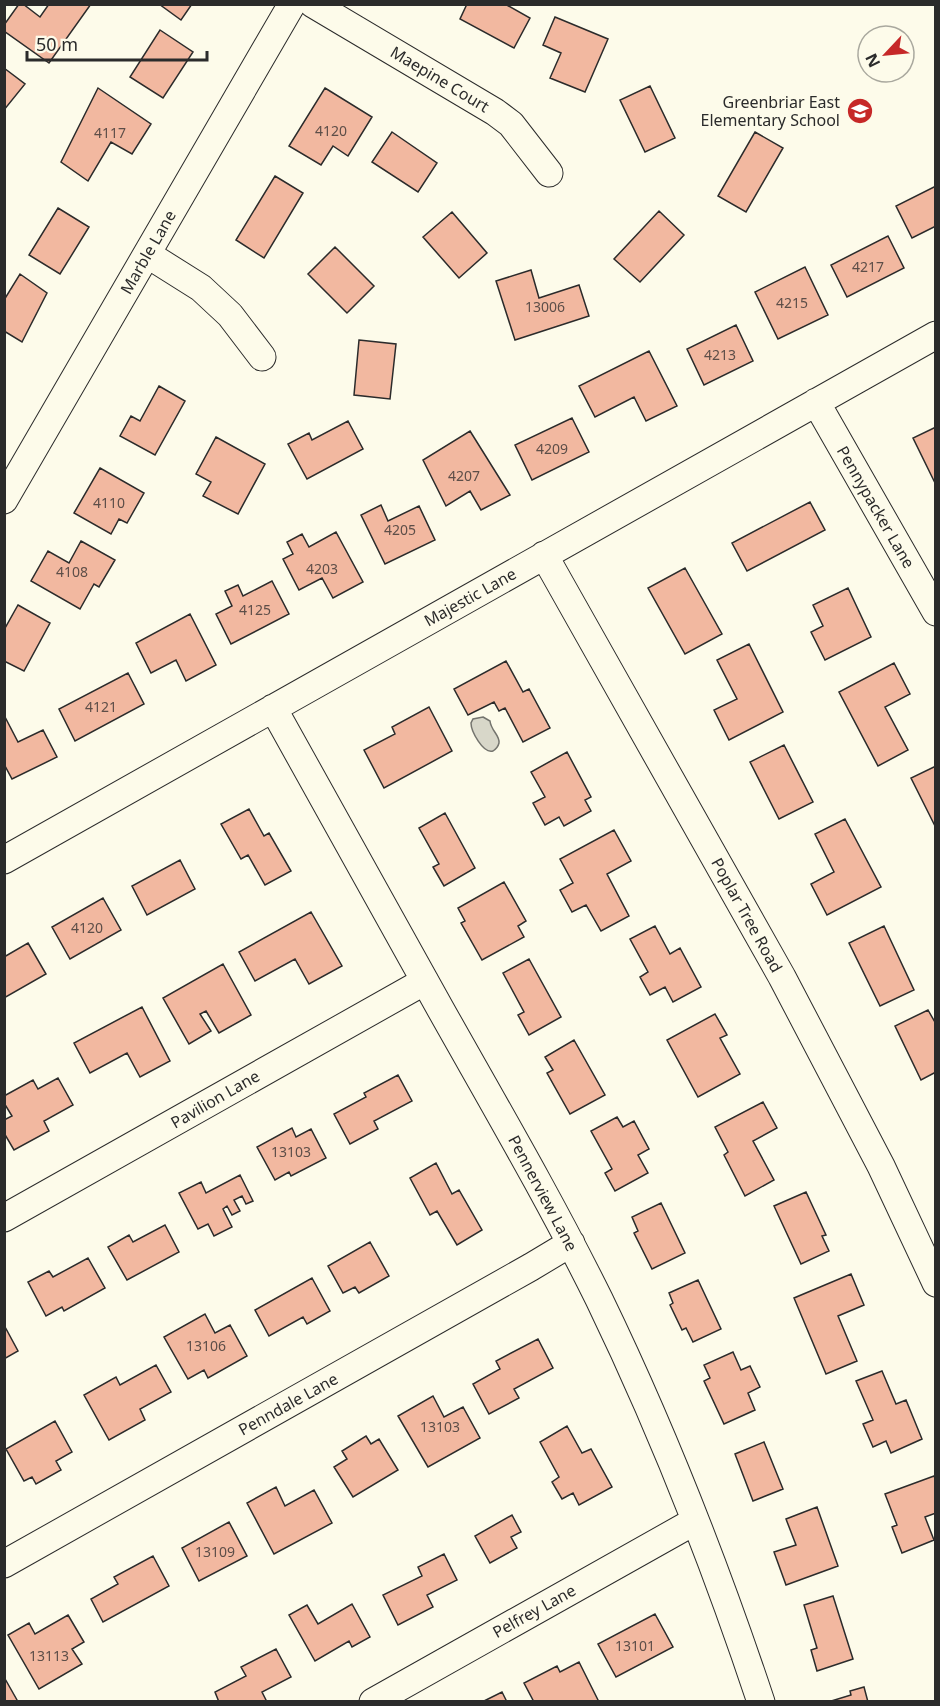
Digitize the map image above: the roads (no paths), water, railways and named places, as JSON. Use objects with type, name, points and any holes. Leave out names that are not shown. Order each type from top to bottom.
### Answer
[{"type":"street","name":"Marble Lane","points":[[4,500],[292,4]]},
{"type":"street","name":"Maepine Court","points":[[314,4],[495,112],[511,124],[549,173]]},
{"type":"street","points":[[147,254],[201,288],[230,315],[262,357]]},
{"type":"street","name":"Majestic Lane","points":[[4,860],[936,335]]},
{"type":"street","name":"Pennypacker Lane","points":[[816,402],[936,612]]},
{"type":"street","name":"Poplar Tree Road","points":[[544,555],[782,977],[881,1166],[936,1283]]},
{"type":"street","name":"Pennerview Lane","points":[[273,708],[570,1243],[646,1400],[732,1617],[761,1701]]},
{"type":"street","name":"Pavilion Lane","points":[[4,1218],[425,981]]},
{"type":"street","name":"Penndale Lane","points":[[4,1564],[522,1273],[570,1243]]},
{"type":"street","name":"Pelfrey Lane","points":[[374,1701],[695,1521]]},
{"type":"place","name":"Greenbriar East Elementary School","points":[[860,111]]}]
